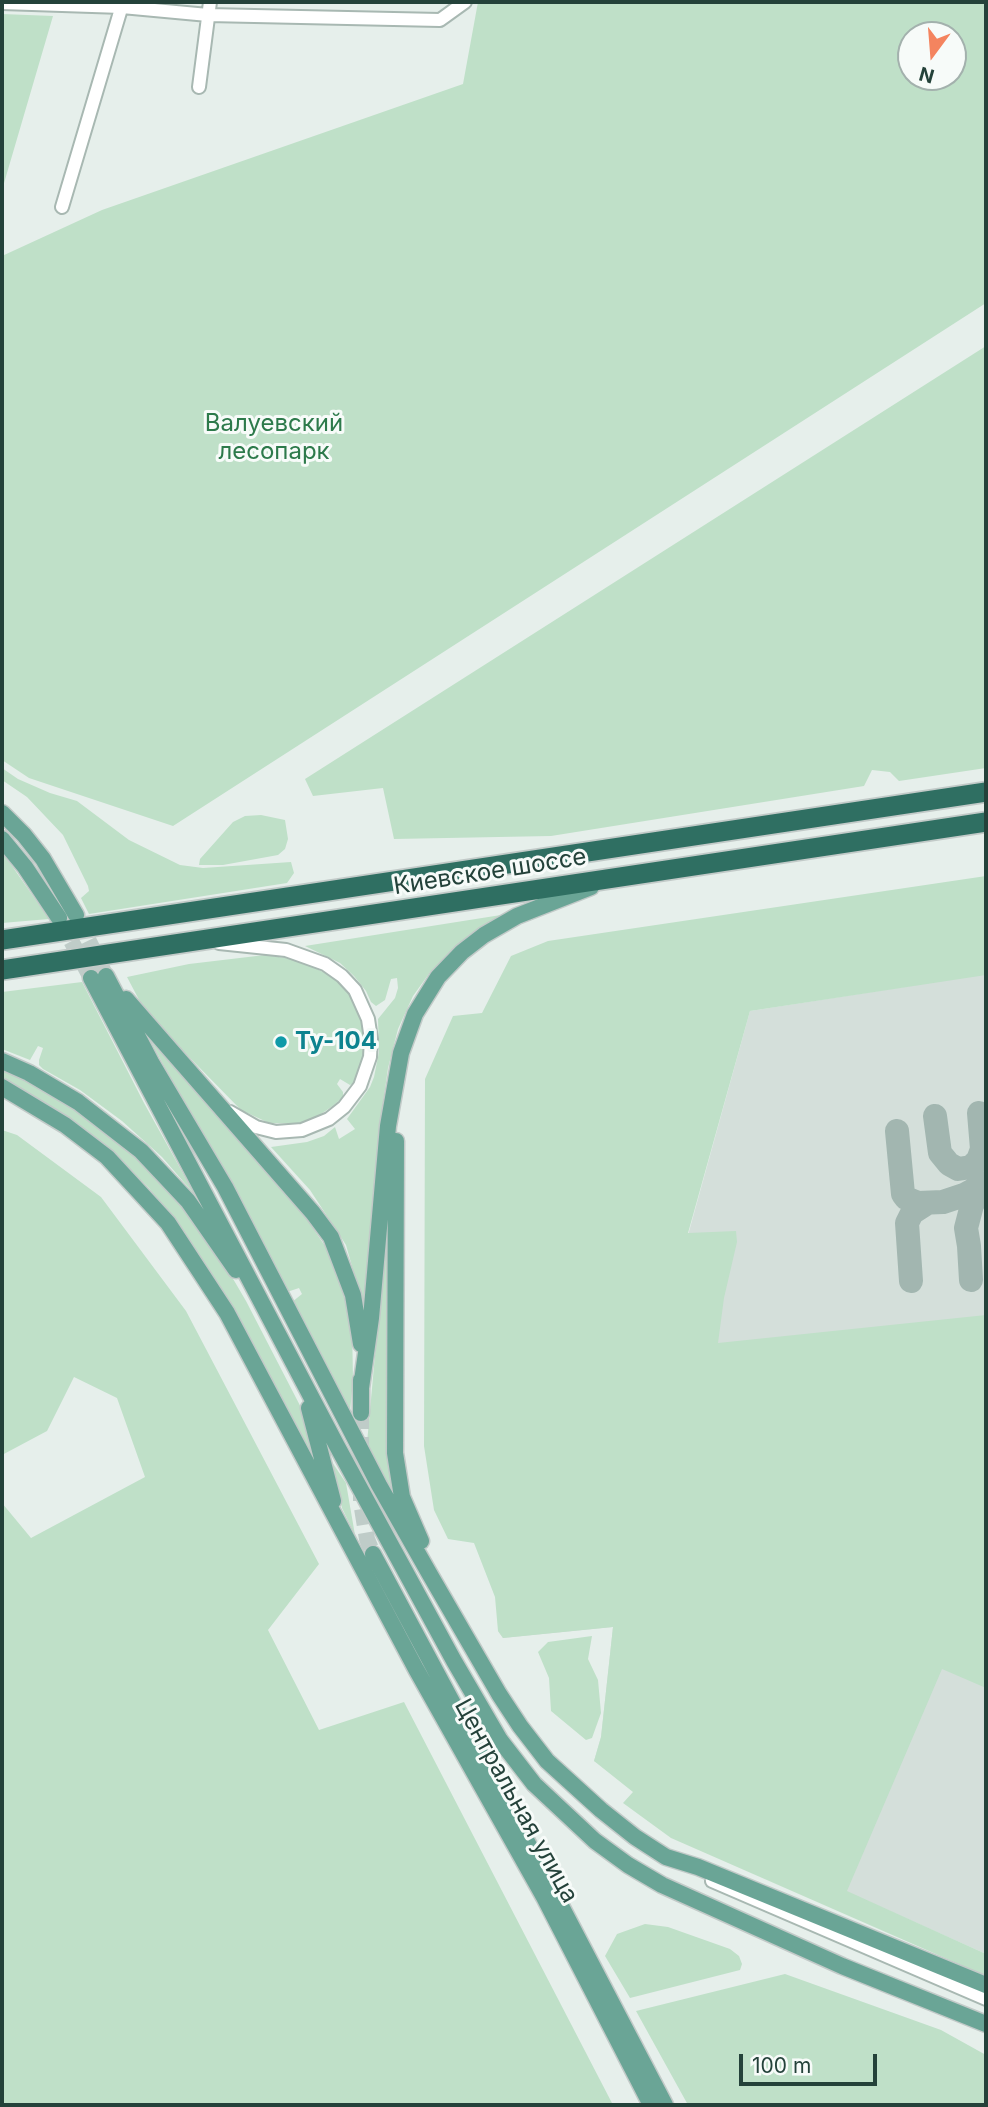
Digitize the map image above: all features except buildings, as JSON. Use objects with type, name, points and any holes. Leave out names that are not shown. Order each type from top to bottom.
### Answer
[{"type":"highway","name":"Киевское шоссе","points":[[2,940],[986,792]]},
{"type":"highway","name":"Киевское шоссе","points":[[2,970],[986,822]]},
{"type":"main road","points":[[2,813],[32,843],[76,915]]},
{"type":"main road","points":[[2,839],[25,867],[59,918]]},
{"type":"main road","points":[[361,1413],[388,1126],[397,1072],[408,1032],[420,1005],[438,977],[468,947],[507,920],[620,876]]},
{"type":"main road","points":[[99,977],[218,1105],[331,1237],[357,1312],[362,1388]]},
{"type":"main road","points":[[99,977],[296,1367],[382,1530],[486,1719],[534,1784],[566,1816],[618,1858],[678,1894],[842,1966],[986,2024]]},
{"type":"main road","points":[[99,977],[225,1187],[379,1485],[499,1694],[547,1761],[610,1817],[666,1857],[698,1867],[986,1985]]},
{"type":"main road","points":[[2,1061],[29,1073],[78,1102],[141,1152],[188,1202],[268,1312]]},
{"type":"main road","points":[[397,1072],[395,1453],[404,1503],[438,1587]]},
{"type":"main road","points":[[2,1087],[65,1125],[107,1157],[168,1223],[227,1313],[338,1521]]},
{"type":"main road","points":[[296,1367],[316,1430],[338,1521]]},
{"type":"main road","name":"Центральная улица","points":[[338,1521],[416,1669],[544,1897],[651,2105]]},
{"type":"main road","name":"Центральная улица","points":[[373,1554],[665,2105]]},
{"type":"street","points":[[2,3],[123,4],[440,20],[465,2]]},
{"type":"street","points":[[62,207],[123,4]]},
{"type":"street","points":[[199,87],[209,8]]},
{"type":"street","points":[[198,942],[286,950],[325,964],[355,990],[364,1007],[371,1032],[370,1057],[360,1086],[344,1107],[324,1122],[294,1131],[272,1132],[247,1123],[218,1105]]},
{"type":"street","points":[[666,1857],[693,1872],[813,1926],[986,1999]]},
{"type":"shaded area","points":[[986,974],[986,1954],[749,1848],[594,1761],[601,1737],[613,1627],[503,1638],[498,1631],[664,1322],[750,1011]]},
{"type":"green space","name":"Валуевский лесопарк","points":[[478,2],[986,2],[986,303],[173,826],[29,778],[2,760],[2,256],[102,210],[463,84]]},
{"type":"green space","points":[[2,14],[53,16],[2,190]]},
{"type":"green space","points":[[986,346],[986,768],[899,781],[890,772],[872,770],[864,786],[551,836],[394,839],[383,788],[313,796],[305,779]]},
{"type":"green space","points":[[2,768],[18,779],[77,801],[129,840],[180,865],[203,868],[291,862],[294,873],[287,883],[89,914],[81,898],[89,891],[88,886],[63,835],[27,797],[2,780]]},
{"type":"green space","points":[[261,815],[285,820],[288,839],[285,849],[278,855],[223,865],[199,865],[200,859],[233,822],[245,816]]},
{"type":"green space","points":[[2,853],[12,866],[49,919],[2,923]]},
{"type":"green space","points":[[986,876],[986,975],[750,1011],[688,1233],[736,1231],[737,1242],[724,1298],[718,1343],[986,1315],[986,1688],[942,1669],[847,1891],[986,1954],[986,1976],[671,1838],[623,1803],[633,1792],[594,1761],[601,1737],[613,1627],[503,1638],[498,1631],[495,1597],[474,1543],[448,1539],[434,1510],[424,1446],[425,1079],[453,1016],[482,1013],[511,956],[548,941]]},
{"type":"green space","points":[[501,915],[468,936],[431,971],[413,996],[398,1029],[383,1103],[366,1297],[362,1302],[346,1245],[310,1190],[271,1147],[307,1142],[324,1136],[335,1127],[339,1139],[355,1129],[347,1119],[374,1077],[379,1052],[378,1019],[395,998],[397,978],[391,979],[385,1000],[376,1006],[354,976],[340,963],[305,946]]},
{"type":"green space","points":[[265,955],[299,960],[335,978],[350,994],[364,1027],[363,1063],[354,1083],[350,1085],[340,1079],[337,1084],[343,1097],[314,1119],[297,1124],[269,1123],[241,1110],[146,1013],[127,977],[189,964]]},
{"type":"green space","points":[[82,982],[195,1195],[162,1157],[122,1121],[80,1090],[43,1069],[39,1060],[43,1048],[38,1046],[30,1060],[2,1049],[2,992]]},
{"type":"green space","points":[[151,1042],[302,1212],[329,1252],[345,1291],[352,1325],[353,1380],[350,1412],[292,1302],[302,1294],[299,1288],[287,1292]]},
{"type":"green space","points":[[2,1069],[69,1102],[153,1169],[208,1236],[246,1301],[309,1423],[325,1485],[149,1188],[107,1148],[44,1102],[2,1079]]},
{"type":"green space","points":[[2,1130],[17,1135],[101,1197],[186,1311],[319,1564],[268,1630],[319,1730],[404,1702],[613,2105],[2,2105],[2,1503],[31,1538],[145,1477],[117,1398],[74,1377],[47,1431],[2,1455]]},
{"type":"green space","points":[[389,1202],[392,1486],[390,1487],[367,1443]]},
{"type":"green space","points":[[330,1459],[346,1483],[355,1535],[342,1508]]},
{"type":"green space","points":[[592,1636],[588,1659],[598,1680],[601,1713],[592,1738],[586,1740],[551,1711],[549,1678],[538,1652],[548,1642]]},
{"type":"green space","points":[[645,1924],[668,1927],[730,1949],[739,1956],[742,1964],[740,1970],[630,1998],[605,1956],[617,1934]]},
{"type":"green space","points":[[785,1974],[941,2030],[986,2055],[986,2105],[688,2105],[636,2011]]},
{"type":"taxiway","points":[[979,1113],[982,1149],[986,1155]]},
{"type":"taxiway","points":[[935,1116],[940,1153],[949,1164],[958,1169],[971,1167],[978,1160],[982,1149]]},
{"type":"taxiway","points":[[897,1131],[903,1194],[906,1198],[918,1203],[943,1202],[986,1183]]},
{"type":"taxiway","points":[[971,1280],[966,1228],[972,1205],[984,1184]]},
{"type":"taxiway","points":[[911,1281],[907,1223],[912,1213],[926,1204]]},
{"type":"tunnel","points":[[78,919],[106,976]]},
{"type":"tunnel","points":[[60,920],[91,978]]},
{"type":"tunnel","points":[[361,1413],[361,1502],[367,1539],[373,1554]]},
{"type":"place","name":"Ту-104","points":[[281,1042]]}]
